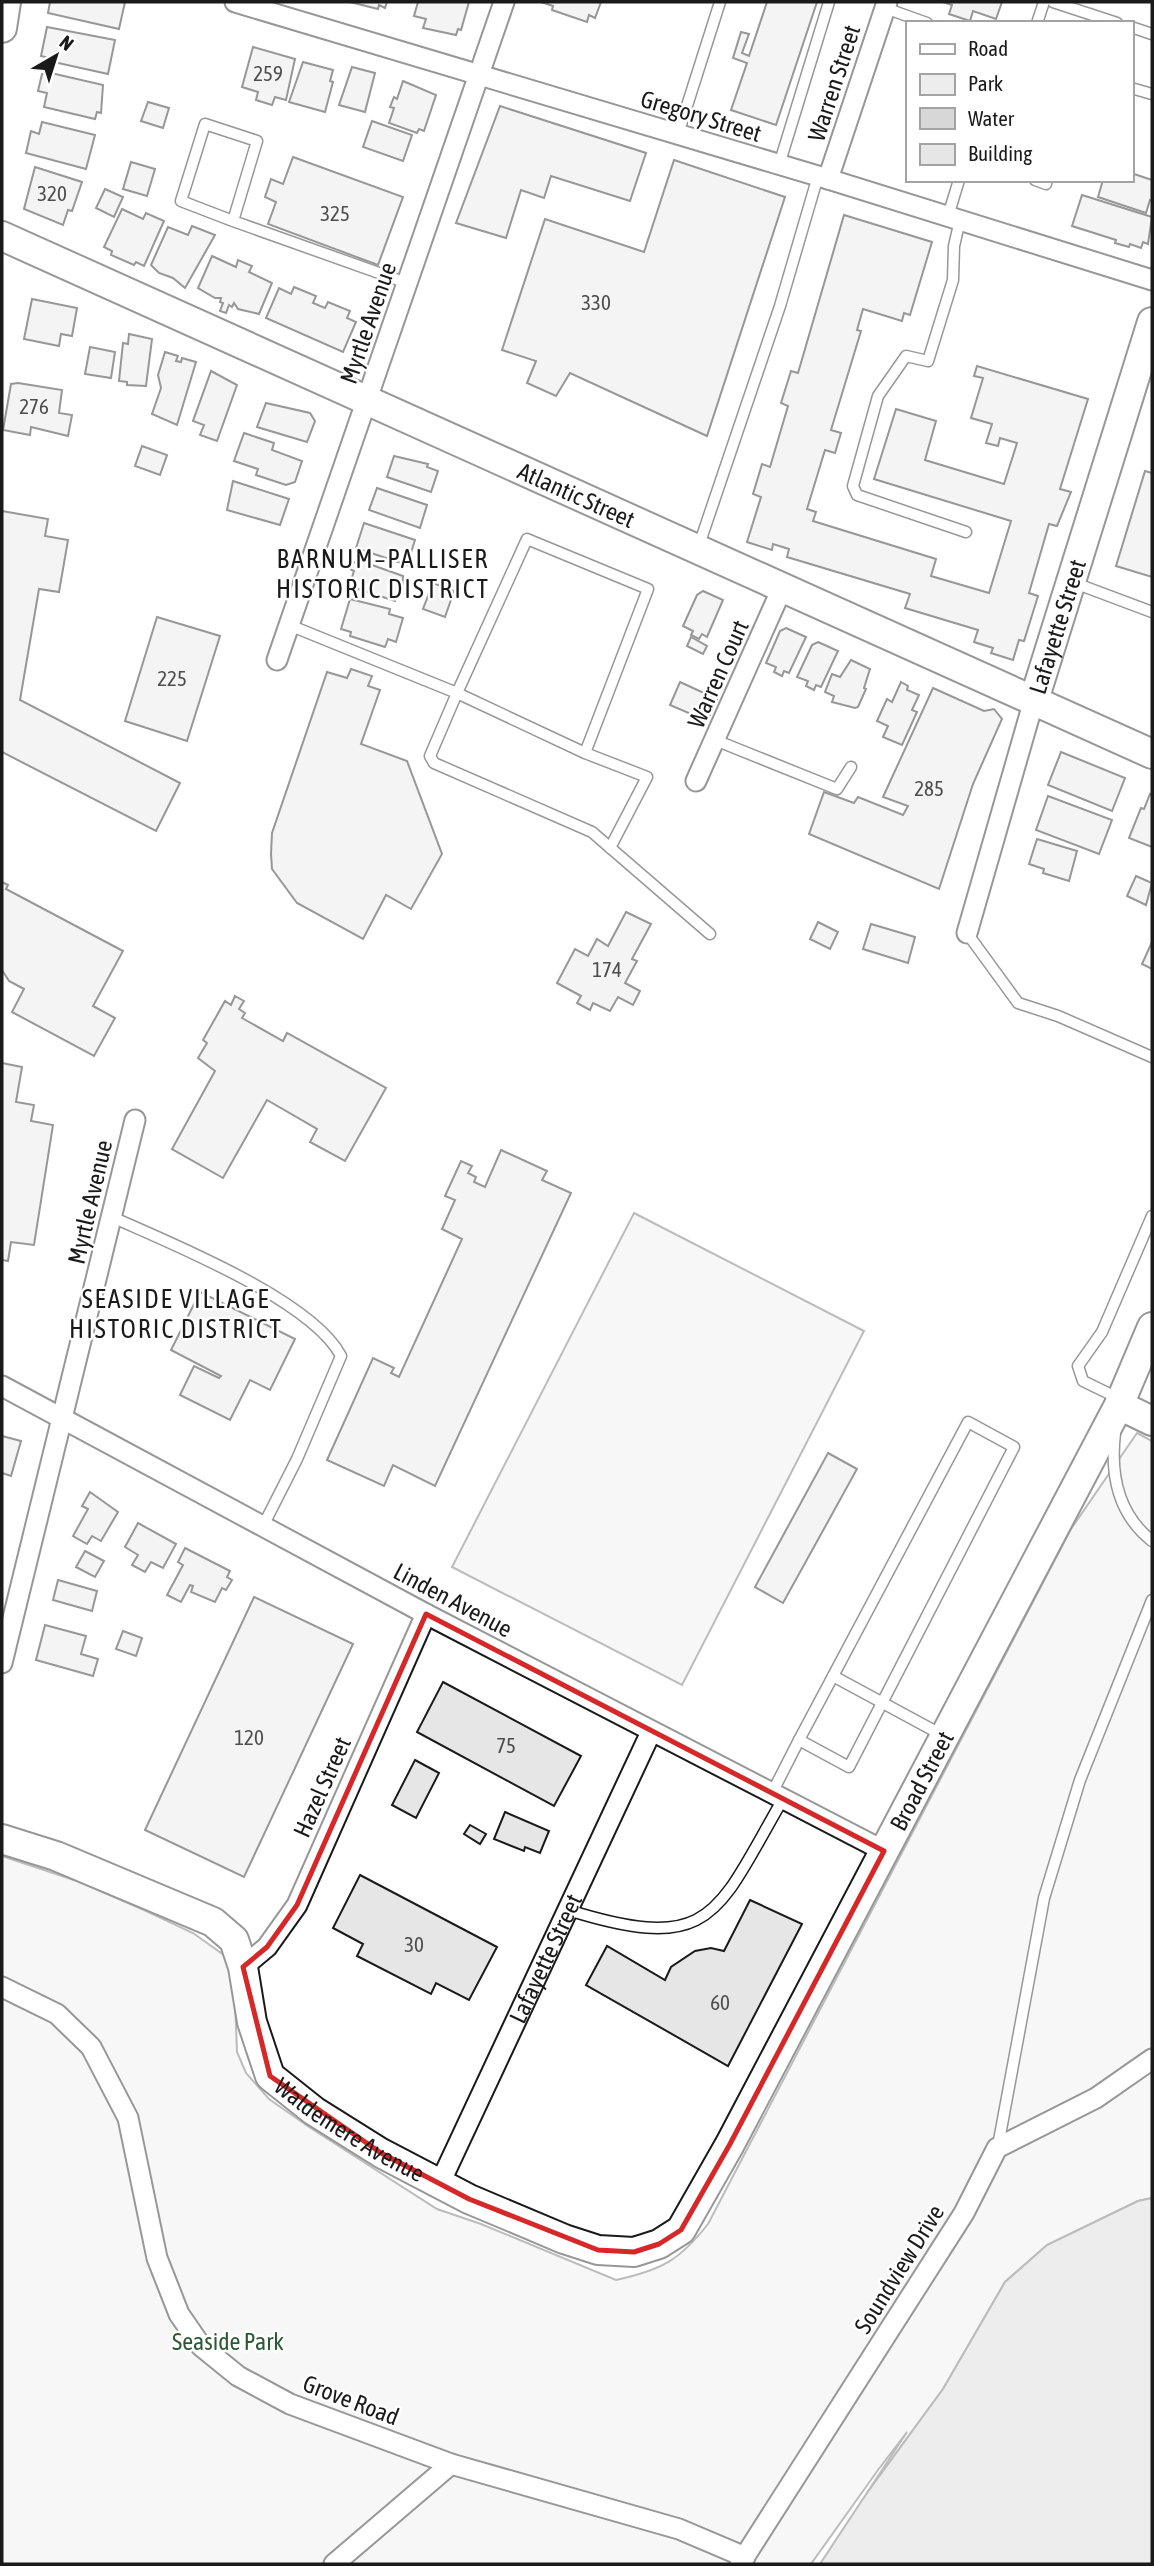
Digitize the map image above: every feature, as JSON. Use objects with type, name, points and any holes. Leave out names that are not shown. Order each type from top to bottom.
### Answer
[{"type":"street","points":[[2,28],[6,2]]},
{"type":"street","name":"Gregory Street","points":[[235,2],[823,177],[1152,280]]},
{"type":"street","name":"Myrtle Avenue","points":[[277,660],[503,2]]},
{"type":"street","name":"Warren Street","points":[[823,177],[886,5]]},
{"type":"street","name":"Atlantic Street","points":[[2,236],[1152,754]]},
{"type":"street","name":"Lafayette Street","points":[[967,933],[1034,700],[1152,322]]},
{"type":"street","name":"Warren Court","points":[[696,781],[783,586]]},
{"type":"street","name":"Myrtle Avenue","points":[[2,1663],[64,1419],[135,1120]]},
{"type":"street","name":"Broad Street","points":[[681,2230],[730,2144],[1120,1402],[1152,1326]]},
{"type":"street","name":"Linden Avenue","points":[[2,1386],[426,1614],[884,1851]]},
{"type":"street","points":[[1120,1402],[1152,1421]]},
{"type":"street","name":"Hazel Street","points":[[243,1966],[267,1947],[297,1905],[426,1614]]},
{"type":"street","name":"Lafayette Street","points":[[440,2183],[651,1732]]},
{"type":"street","name":"Waldemere Avenue","points":[[2,1839],[139,1889],[213,1922],[234,1940],[243,1966],[253,2022],[270,2076],[314,2111],[381,2153],[469,2199],[564,2239],[598,2250],[634,2252],[659,2244],[681,2230]]},
{"type":"street","name":"Grove Road","points":[[2,1987],[57,2014],[91,2047],[128,2118],[157,2258],[179,2315],[201,2346],[238,2376],[290,2404],[451,2464],[679,2529],[743,2561]]},
{"type":"street","points":[[997,2148],[1096,2098],[1152,2059]]},
{"type":"street","name":"Soundview Drive","points":[[743,2561],[964,2213],[997,2148]]},
{"type":"street","points":[[334,2564],[451,2464]]},
{"type":"lane","points":[[678,134],[720,2]]},
{"type":"lane","points":[[779,165],[829,2]]},
{"type":"lane","points":[[1038,21],[1044,2]]},
{"type":"lane","points":[[1054,2],[1111,21]]},
{"type":"lane","points":[[886,5],[922,21]]},
{"type":"lane","points":[[1133,28],[1152,34]]},
{"type":"lane","points":[[1133,89],[1152,94]]},
{"type":"lane","points":[[233,221],[257,141],[205,124],[181,201],[233,221],[408,283]]},
{"type":"lane","points":[[698,548],[823,177]]},
{"type":"lane","points":[[959,182],[954,218],[953,280],[928,361],[906,356],[878,396],[853,486],[857,495],[966,532]]},
{"type":"lane","points":[[585,753],[648,589],[527,539],[430,756],[434,763],[592,832],[710,934]]},
{"type":"lane","points":[[1071,582],[1152,612]]},
{"type":"lane","points":[[289,625],[457,693],[585,753],[647,777],[610,848]]},
{"type":"lane","points":[[715,740],[837,789],[851,767]]},
{"type":"lane","points":[[967,933],[1018,1003],[1058,1016],[1152,1057]]},
{"type":"lane","points":[[1152,1216],[1102,1332],[1078,1366],[1083,1381],[1120,1402],[1114,1475],[1128,1518],[1152,1541]]},
{"type":"lane","points":[[112,1217],[214,1262],[309,1321],[336,1346],[341,1356],[296,1460],[262,1526]]},
{"type":"lane","points":[[568,1910],[620,1926],[651,1930],[682,1926],[705,1917],[719,1906],[733,1886],[777,1796],[799,1740],[968,1422],[1014,1447],[849,1767],[799,1740]]},
{"type":"lane","points":[[997,2148],[1044,1898],[1080,1780],[1152,1600]]},
{"type":"lane","points":[[833,1676],[944,1736]]},
{"type":"highlighted area","points":[[426,1614],[884,1851],[730,2144],[681,2230],[659,2244],[634,2252],[598,2250],[469,2199],[381,2153],[270,2076],[243,1967],[267,1947],[297,1905]]},
{"type":"green space","points":[[634,1213],[864,1331],[682,1685],[452,1567]]},
{"type":"green space","name":"Seaside Park","points":[[1137,1433],[1152,1441],[1152,2198],[1138,2201],[1047,2245],[1005,2282],[943,2389],[815,2564],[2,2564],[2,1856],[77,1881],[144,1910],[193,1933],[228,1958],[234,1974],[237,2052],[246,2073],[269,2099],[437,2209],[481,2224],[616,2280],[657,2268],[688,2247],[708,2224],[1071,1529]]},
{"type":"water","points":[[1152,2198],[1152,2564],[815,2564],[943,2389],[1005,2282],[1047,2245],[1138,2201]]},
{"type":"pier","points":[[907,2432],[820,2564],[811,2564],[878,2470]]},
{"type":"building","points":[[50,2],[125,2],[119,29],[48,13]]},
{"type":"building","points":[[350,2],[387,2],[385,8],[379,5],[378,9]]},
{"type":"building","points":[[418,2],[469,2],[461,30],[458,29],[456,35],[423,28],[426,19],[414,16]]},
{"type":"building","points":[[541,2],[601,2],[595,18],[589,15],[587,22],[552,10],[553,6]]},
{"type":"building","points":[[767,2],[817,2],[776,125],[731,110],[747,63],[733,58],[741,32],[749,34],[742,53],[749,56]]},
{"type":"building","points":[[943,2],[1002,2],[996,19],[973,11],[970,21],[949,14],[952,5]]},
{"type":"building","points":[[47,27],[115,40],[108,74],[49,61],[49,58],[41,56]]},
{"type":"building","points":[[253,47],[295,59],[286,100],[275,97],[272,105],[256,100],[258,92],[242,87]]},
{"type":"building","points":[[303,62],[333,70],[330,81],[333,82],[325,112],[289,102]]},
{"type":"building","points":[[352,67],[375,73],[365,112],[339,105]]},
{"type":"building","points":[[51,73],[103,85],[101,113],[97,112],[95,119],[44,107],[47,93],[38,91],[42,74]]},
{"type":"building","points":[[403,81],[436,95],[424,131],[419,129],[417,133],[389,123],[394,108],[390,107],[394,97],[397,99]]},
{"type":"building","points":[[148,102],[169,108],[163,128],[141,121]]},
{"type":"building","points":[[500,106],[646,153],[630,201],[551,176],[544,198],[521,190],[506,238],[456,223]]},
{"type":"building","points":[[372,121],[412,135],[403,161],[363,147]]},
{"type":"building","points":[[42,122],[95,135],[86,169],[26,153],[31,131],[39,134]]},
{"type":"building","points":[[293,157],[403,197],[378,265],[268,224],[276,202],[265,197],[271,179],[283,184]]},
{"type":"building","points":[[674,160],[785,197],[707,436],[570,373],[556,396],[527,383],[536,361],[502,350],[545,219],[644,252]]},
{"type":"building","points":[[131,162],[155,169],[147,196],[123,189]]},
{"type":"building","points":[[35,167],[82,182],[72,211],[68,210],[63,225],[24,209]]},
{"type":"building","points":[[1133,174],[1152,180],[1152,201],[1150,200],[1146,213],[1098,197],[1102,182],[1133,182]]},
{"type":"building","points":[[105,189],[123,197],[114,217],[96,208]]},
{"type":"building","points":[[1082,195],[1152,217],[1148,244],[1143,242],[1141,248],[1130,244],[1129,247],[1072,226]]},
{"type":"building","points":[[122,209],[143,219],[146,213],[164,221],[144,266],[136,262],[134,265],[111,255],[112,251],[104,247]]},
{"type":"building","points":[[844,215],[932,242],[910,315],[904,313],[902,321],[863,309],[857,330],[861,331],[831,430],[841,433],[835,453],[825,450],[807,509],[816,512],[813,521],[936,559],[931,576],[989,593],[1011,521],[874,479],[896,409],[936,421],[925,460],[1004,484],[1017,443],[1000,438],[998,446],[986,443],[992,424],[971,418],[983,378],[974,376],[977,366],[1088,399],[1060,489],[1071,492],[1057,526],[1049,524],[1029,593],[1038,596],[1024,641],[1019,640],[1013,660],[991,653],[993,648],[974,642],[978,630],[905,608],[910,594],[787,557],[789,549],[773,544],[772,550],[747,542],[761,497],[753,494],[762,464],[770,467],[788,406],[781,403],[791,371],[798,373]]},
{"type":"building","points":[[192,226],[215,235],[185,288],[173,278],[159,273],[151,265],[168,227],[188,235]]},
{"type":"building","points":[[212,256],[236,267],[238,260],[252,266],[249,272],[272,283],[259,314],[238,309],[234,303],[232,307],[229,305],[226,313],[220,311],[223,303],[220,302],[221,298],[215,298],[198,288]]},
{"type":"building","points":[[294,287],[316,296],[313,303],[325,308],[328,302],[350,311],[347,318],[356,322],[343,352],[266,318],[279,288],[291,294]]},
{"type":"building","points":[[32,299],[77,308],[72,336],[61,334],[59,346],[24,339]]},
{"type":"building","points":[[129,334],[152,339],[146,386],[127,385],[127,382],[119,381],[123,343],[128,344]]},
{"type":"building","points":[[90,347],[115,352],[111,378],[85,374]]},
{"type":"building","points":[[165,352],[178,356],[176,361],[181,362],[182,358],[196,362],[177,425],[152,414],[161,388],[158,375]]},
{"type":"building","points":[[211,371],[237,385],[217,441],[200,435],[204,425],[193,421]]},
{"type":"building","points":[[11,384],[62,390],[59,413],[72,415],[68,436],[31,427],[30,435],[3,430]]},
{"type":"building","points":[[266,403],[310,413],[315,421],[307,442],[257,427]]},
{"type":"building","points":[[244,433],[274,443],[272,450],[302,461],[295,482],[286,485],[256,475],[258,469],[234,461]]},
{"type":"building","points":[[142,446],[167,455],[160,475],[135,466]]},
{"type":"building","points":[[394,456],[428,464],[427,467],[438,471],[431,492],[387,477]]},
{"type":"building","points":[[1145,471],[1152,473],[1152,577],[1116,566]]},
{"type":"building","points":[[233,481],[289,499],[280,525],[227,510]]},
{"type":"building","points":[[377,488],[427,505],[420,528],[369,510]]},
{"type":"building","points":[[2,511],[48,519],[45,536],[68,540],[59,592],[39,589],[20,700],[180,783],[156,831],[2,752]]},
{"type":"building","points":[[364,523],[415,540],[407,565],[356,548]]},
{"type":"building","points":[[358,560],[403,576],[402,591],[398,590],[395,601],[349,586],[354,571],[350,569],[352,562],[357,563]]},
{"type":"building","points":[[433,583],[454,591],[445,617],[423,609]]},
{"type":"building","points":[[703,591],[723,600],[707,637],[702,634],[699,639],[691,635],[693,631],[683,626],[697,595]]},
{"type":"building","points":[[350,599],[390,609],[389,614],[403,618],[396,642],[388,639],[385,647],[350,636],[351,632],[341,629]]},
{"type":"building","points":[[157,617],[220,636],[187,741],[125,721]]},
{"type":"building","points":[[786,628],[806,637],[789,673],[784,671],[782,676],[774,672],[776,667],[766,663],[780,631]]},
{"type":"building","points":[[691,637],[707,646],[703,654],[687,646]]},
{"type":"building","points":[[818,642],[838,651],[821,687],[816,685],[814,690],[806,686],[808,681],[797,677],[812,645]]},
{"type":"building","points":[[851,660],[870,669],[864,688],[866,689],[855,708],[832,702],[834,696],[825,692],[832,674],[840,677]]},
{"type":"building","points":[[351,669],[372,676],[368,686],[380,690],[361,744],[407,761],[442,854],[411,909],[386,895],[363,939],[297,903],[272,869],[271,854],[272,833],[327,672],[347,678]]},
{"type":"building","points":[[680,682],[717,699],[707,721],[670,705]]},
{"type":"building","points":[[901,682],[908,686],[907,690],[919,695],[912,710],[917,712],[902,745],[883,737],[888,726],[877,721],[887,699],[892,702]]},
{"type":"building","points":[[933,688],[984,711],[994,709],[1002,719],[973,784],[939,889],[809,834],[824,792],[854,803],[858,797],[903,815],[908,806],[883,797]]},
{"type":"building","points":[[1061,752],[1125,778],[1112,811],[1048,785]]},
{"type":"building","points":[[1150,794],[1152,795],[1152,847],[1129,838]]},
{"type":"building","points":[[1048,796],[1112,820],[1099,854],[1036,830]]},
{"type":"building","points":[[1037,839],[1077,851],[1069,881],[1043,873],[1044,869],[1029,864]]},
{"type":"building","points":[[1136,876],[1152,883],[1146,905],[1127,896]]},
{"type":"building","points":[[2,882],[8,885],[6,889],[123,951],[93,1006],[115,1018],[94,1056],[12,1012],[24,989],[9,981],[2,970]]},
{"type":"building","points":[[626,912],[651,924],[632,959],[637,961],[625,983],[640,991],[633,1005],[618,997],[610,1011],[593,1003],[590,1010],[577,1003],[581,996],[557,983],[575,949],[588,956],[597,939],[608,946]]},
{"type":"building","points":[[818,922],[838,932],[830,949],[810,939]]},
{"type":"building","points":[[871,924],[915,937],[908,963],[863,949]]},
{"type":"building","points":[[1152,942],[1152,969],[1142,964]]},
{"type":"building","points":[[235,996],[244,1001],[239,1009],[245,1013],[242,1018],[283,1041],[287,1033],[386,1088],[345,1161],[310,1142],[317,1129],[267,1100],[223,1178],[172,1149],[215,1071],[198,1058],[207,1043],[203,1040],[225,1001],[231,1005]]},
{"type":"building","points":[[2,1063],[22,1067],[16,1102],[34,1105],[31,1121],[53,1125],[34,1245],[11,1242],[8,1261],[2,1260]]},
{"type":"building","points":[[501,1150],[547,1171],[542,1180],[571,1193],[435,1486],[393,1465],[384,1486],[327,1460],[373,1358],[394,1368],[391,1373],[399,1377],[462,1239],[442,1229],[455,1200],[445,1196],[461,1161],[472,1166],[468,1173],[476,1177],[474,1182],[485,1187]]},
{"type":"building","points":[[200,1292],[295,1339],[270,1390],[250,1380],[230,1420],[180,1395],[194,1366],[219,1378],[221,1376],[171,1350]]},
{"type":"building","points":[[2,1436],[21,1441],[11,1476],[2,1473]]},
{"type":"building","points":[[828,1453],[857,1469],[783,1603],[755,1587]]},
{"type":"building","points":[[90,1492],[118,1512],[101,1541],[92,1536],[87,1544],[73,1536],[88,1509],[82,1506]]},
{"type":"building","points":[[138,1523],[176,1544],[163,1568],[151,1562],[145,1572],[132,1565],[138,1555],[125,1547]]},
{"type":"building","points":[[185,1548],[230,1571],[227,1577],[232,1580],[226,1590],[222,1588],[215,1602],[191,1592],[193,1586],[190,1585],[181,1602],[167,1595],[183,1565],[178,1562]]},
{"type":"building","points":[[85,1551],[104,1561],[95,1577],[76,1567]]},
{"type":"building","points":[[58,1580],[97,1591],[92,1611],[53,1600]]},
{"type":"building","points":[[254,1597],[353,1644],[244,1877],[145,1830]]},
{"type":"building","points":[[45,1625],[86,1636],[81,1654],[98,1659],[93,1676],[36,1660]]},
{"type":"building","points":[[123,1631],[142,1638],[136,1656],[116,1649]]},
{"type":"building","points":[[443,1682],[581,1756],[554,1806],[417,1732]]},
{"type":"building","points":[[415,1760],[439,1773],[416,1818],[392,1805]]},
{"type":"building","points":[[505,1812],[549,1831],[540,1853],[525,1847],[524,1851],[494,1839]]},
{"type":"building","points":[[470,1825],[486,1834],[480,1844],[464,1834]]},
{"type":"building","points":[[360,1875],[497,1947],[469,2000],[436,1983],[431,1994],[357,1956],[363,1944],[333,1928]]},
{"type":"building","points":[[750,1900],[802,1924],[728,2066],[586,1985],[607,1946],[665,1980],[671,1967],[695,1951],[711,1948],[724,1951]]},
{"type":"district","name":"BARNUM–PALLISER HISTORIC DISTRICT","points":[[383,574]]},
{"type":"district","name":"SEASIDE VILLAGE HISTORIC DISTRICT","points":[[176,1314]]}]
